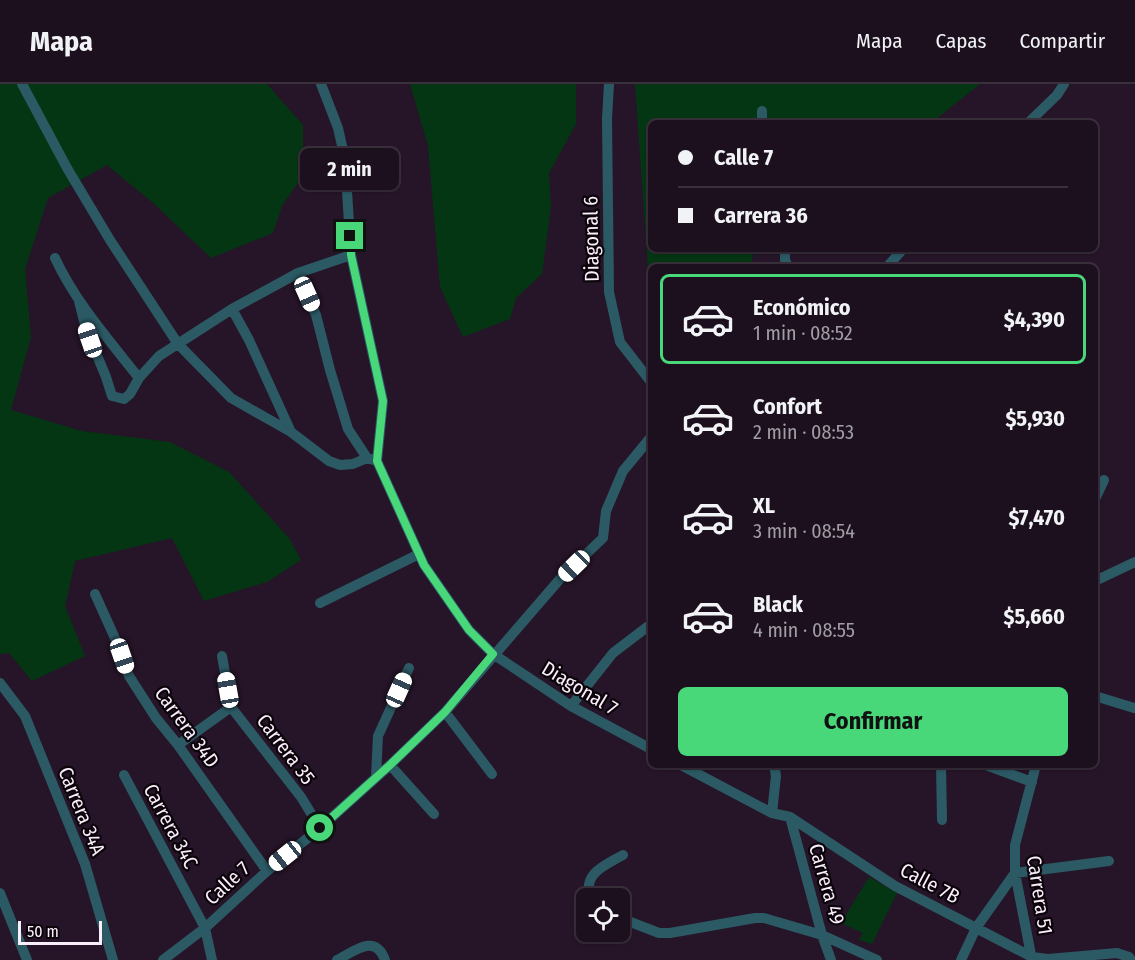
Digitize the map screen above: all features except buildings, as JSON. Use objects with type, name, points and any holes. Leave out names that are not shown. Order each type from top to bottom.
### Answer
[{"type":"street","points":[[22,84],[67,168],[110,240],[178,344],[231,398],[291,432],[329,461],[340,465],[372,460],[383,401],[351,255],[345,159],[338,128],[321,84]]},
{"type":"street","name":"Diagonal 6","points":[[609,84],[607,118],[609,292],[620,342],[648,378]]},
{"type":"street","points":[[1031,120],[1057,95],[1064,84]]},
{"type":"street","points":[[890,264],[900,252]]},
{"type":"street","points":[[80,301],[86,329],[112,396],[124,399],[159,356],[232,309],[298,273],[351,255]]},
{"type":"street","points":[[55,258],[65,280],[140,378]]},
{"type":"street","name":"Diagonal 7","points":[[298,273],[316,315],[348,429],[372,460],[424,565],[469,630],[493,654],[571,706],[648,747]]},
{"type":"street","points":[[232,309],[249,340],[291,432]]},
{"type":"street","name":"Calle 7","points":[[163,960],[205,928],[267,871],[320,828],[445,712],[560,579],[603,538],[606,511],[623,471],[648,441]]},
{"type":"street","points":[[1098,493],[1104,480]]},
{"type":"street","points":[[320,603],[419,554]]},
{"type":"street","points":[[1098,580],[1135,562]]},
{"type":"street","name":"Carrera 34D","points":[[95,594],[129,676],[156,718],[178,745],[267,871]]},
{"type":"street","points":[[571,706],[613,653],[648,626]]},
{"type":"street","name":"Carrera 35","points":[[222,656],[231,707],[301,797],[320,828]]},
{"type":"street","points":[[376,776],[378,736],[409,668]]},
{"type":"street","name":"Carrera 34A","points":[[0,683],[25,716],[85,864],[113,960]]},
{"type":"street","points":[[1098,697],[1134,708]]},
{"type":"street","points":[[178,745],[231,707]]},
{"type":"street","points":[[445,712],[492,774]]},
{"type":"street","points":[[390,765],[434,814]]},
{"type":"street","points":[[687,768],[772,813],[776,776],[775,768]]},
{"type":"street","points":[[941,768],[942,820]]},
{"type":"street","points":[[994,768],[1032,782]]},
{"type":"street","name":"Carrera 51","points":[[1032,958],[1015,873],[1015,845],[1035,768]]},
{"type":"street","name":"Carrera 34C","points":[[124,775],[205,928],[212,960]]},
{"type":"street","name":"Calle 7B","points":[[772,813],[790,817],[895,886],[1032,958],[1048,959],[1117,953],[1130,958]]},
{"type":"street","name":"Carrera 49","points":[[790,817],[831,960]]},
{"type":"street","points":[[588,888],[596,870],[623,855]]},
{"type":"street","points":[[961,960],[976,928],[1015,873],[1109,861]]},
{"type":"street","points":[[0,893],[27,960]]},
{"type":"street","points":[[630,922],[659,933],[670,933],[764,918],[822,935],[878,960]]},
{"type":"street","points":[[337,960],[366,945],[381,950],[385,960]]},
{"type":"green space","points":[[0,84],[267,84],[303,125],[303,175],[282,206],[273,233],[211,258],[153,203],[107,165],[48,198],[25,269],[31,337],[11,410],[82,431],[170,442],[229,472],[289,538],[301,560],[267,582],[204,601],[172,538],[75,561],[65,606],[85,656],[32,681],[9,653],[0,654]]},
{"type":"green space","points":[[410,84],[576,84],[576,124],[549,173],[551,207],[542,274],[516,298],[510,319],[463,337],[440,287],[428,146]]},
{"type":"green space","points":[[635,84],[980,84],[935,120],[648,120],[648,252],[754,252],[752,264],[648,264],[648,268]]},
{"type":"green space","points":[[869,877],[897,893],[872,944],[859,940],[863,933],[841,923]]},
{"type":"route","points":[[320,828],[445,712],[493,654],[469,630],[424,565],[377,461],[383,401],[351,255],[350,236]]}]
